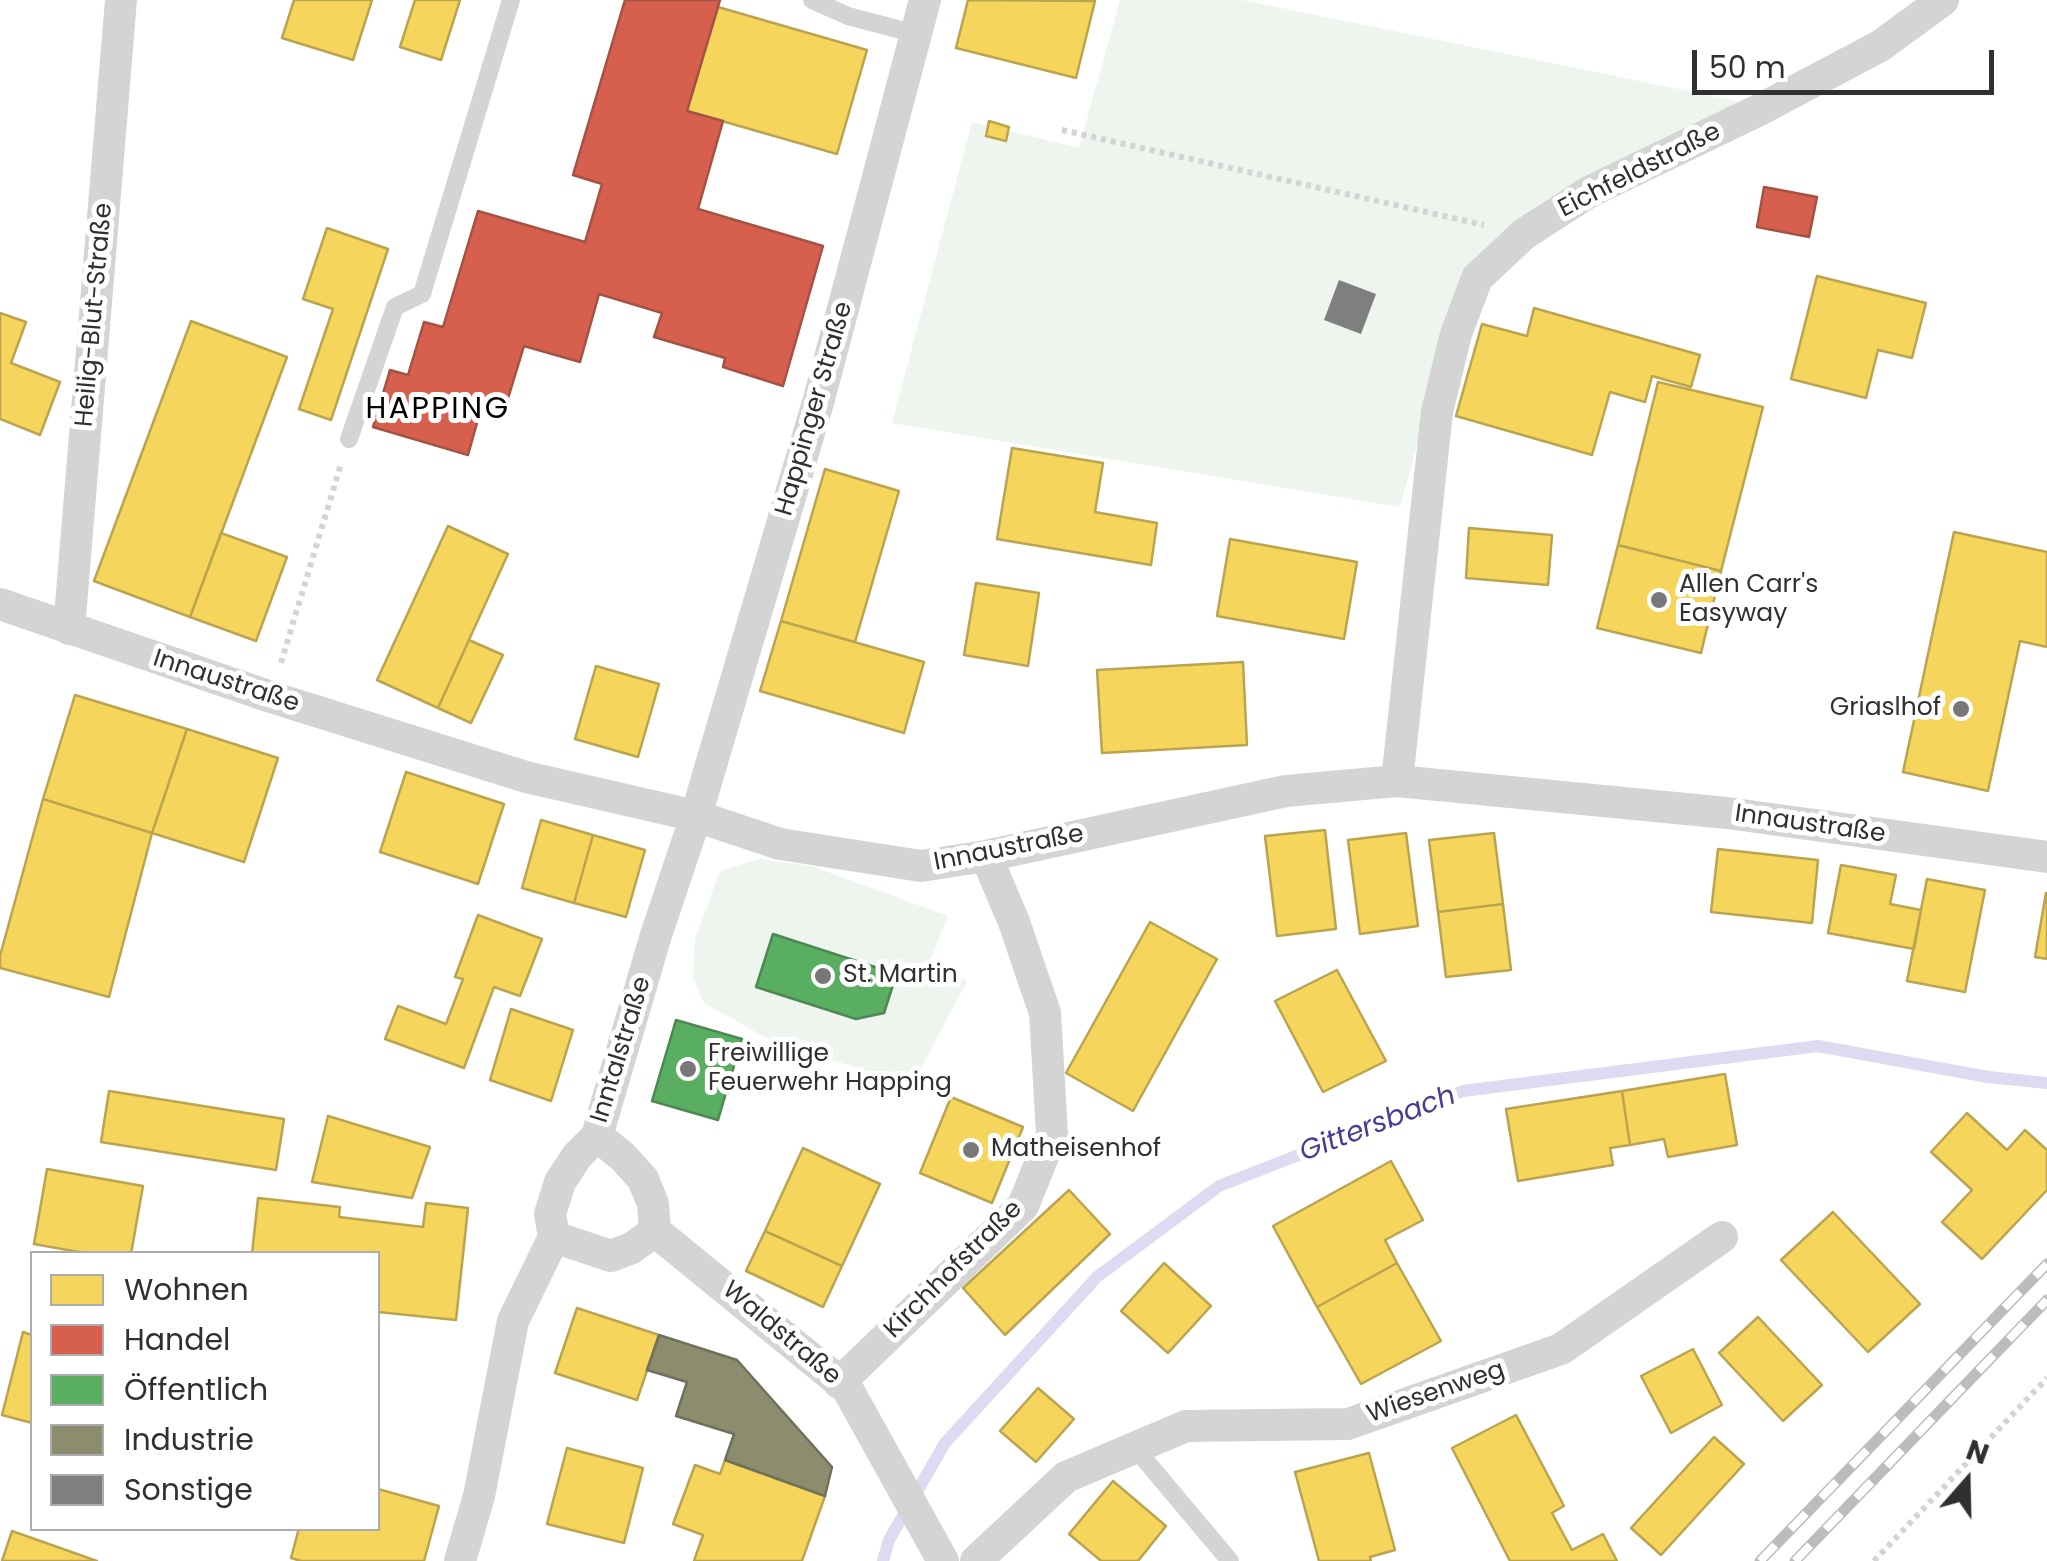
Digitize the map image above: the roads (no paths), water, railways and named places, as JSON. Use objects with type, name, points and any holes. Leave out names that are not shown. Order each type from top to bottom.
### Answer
[{"type":"street","name":"Heilig-Blut-Straße","points":[[69,629],[121,0]]},
{"type":"street","name":"Happinger Straße","points":[[696,816],[819,399],[925,0]]},
{"type":"street","name":"Eichfeldstraße","points":[[1398,782],[1437,412],[1456,334],[1477,278],[1524,234],[1589,192],[1880,46],[1942,0]]},
{"type":"street","name":"Innaustraße","points":[[0,604],[271,697],[526,777],[696,816],[780,844],[921,866],[986,856],[1286,791],[1398,782],[1727,813],[2047,857]]},
{"type":"street","name":"Inntalstraße","points":[[460,1561],[479,1496],[512,1321],[554,1237],[550,1214],[560,1182],[596,1136],[696,816]]},
{"type":"street","name":"Kirchhofstraße","points":[[840,1382],[1022,1206],[1052,1134],[1045,1014],[1014,922],[986,856]]},
{"type":"street","points":[[554,1237],[610,1256],[632,1248],[655,1232],[653,1204],[643,1179],[596,1136]]},
{"type":"street","name":"Waldstraße","points":[[655,1232],[847,1388],[943,1561]]},
{"type":"street","name":"Wiesenweg","points":[[976,1561],[1066,1476],[1186,1426],[1348,1424],[1561,1349],[1722,1238]]},
{"type":"lane","points":[[348,439],[395,307],[422,294],[511,0]]},
{"type":"lane","points":[[812,0],[848,16],[916,34]]},
{"type":"lane","points":[[1134,1448],[1230,1561]]},
{"type":"waterway","name":"Gittersbach","points":[[883,1561],[889,1540],[945,1443],[1097,1277],[1219,1186],[1463,1091],[1818,1046],[1988,1077],[2047,1083]]},
{"type":"railway","points":[[1760,1561],[2047,1264]]},
{"type":"railway","points":[[1795,1561],[2047,1300]]},
{"type":"place","name":"Allen Carr's Easyway","points":[[1659,600]]},
{"type":"place","name":"Griaslhof","points":[[1961,709]]},
{"type":"place","name":"St. Martin","points":[[823,976]]},
{"type":"place","name":"Freiwillige Feuerwehr Happing","points":[[688,1069]]},
{"type":"place","name":"Matheisenhof","points":[[971,1150]]},
{"type":"district","name":"HAPPING","points":[[438,410]]}]
